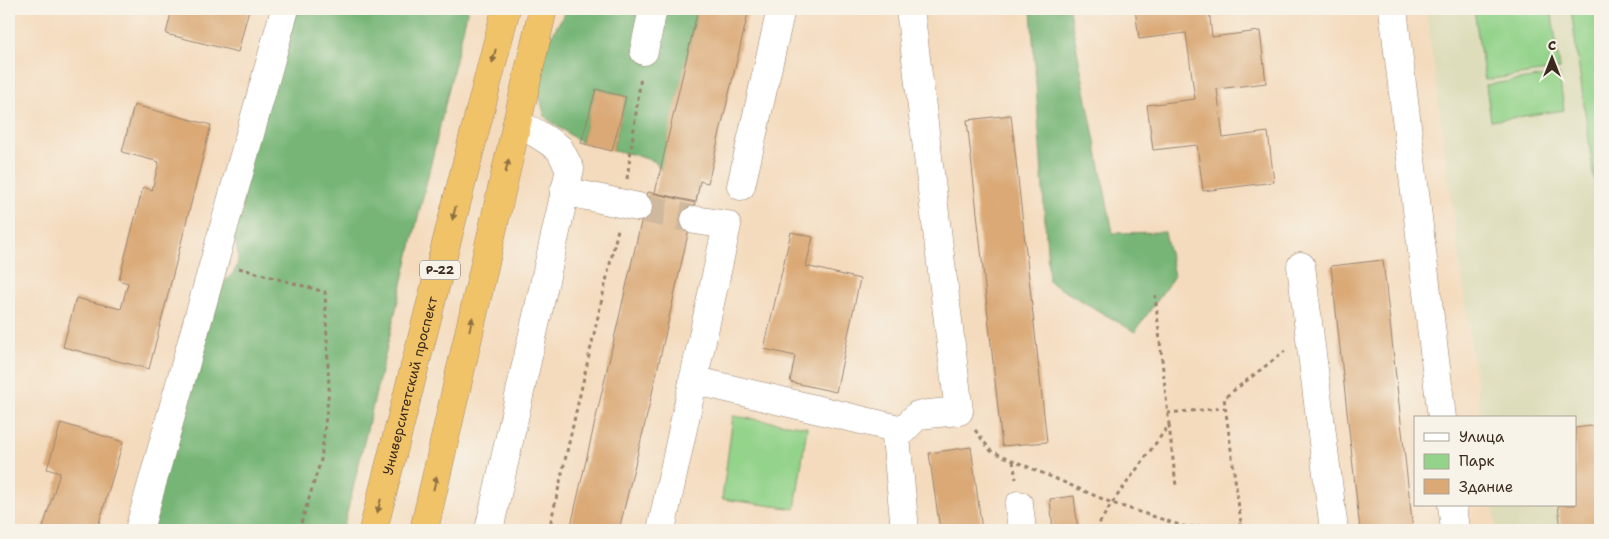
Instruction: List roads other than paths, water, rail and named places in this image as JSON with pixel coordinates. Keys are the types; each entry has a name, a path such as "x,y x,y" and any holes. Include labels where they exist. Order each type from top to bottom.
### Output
{"highway":[{"name":"Университетский проспект","path":"373,530 506,9"},
{"path":"424,530 543,9"}],"street":[{"path":"139,530 285,9"},
{"path":"644,51 653,9"},
{"path":"741,186 781,9"},
{"path":"905,530 896,437 918,415 959,410 910,9"},
{"path":"1393,9 1442,416"},
{"path":"489,530 570,169 559,148 536,133 517,124"},
{"path":"564,192 631,205"},
{"path":"661,530 727,225 695,220"},
{"path":"1301,266 1334,530"},
{"path":"693,380 903,430"},
{"path":"1452,506 1454,530"}],"tunnel":[{"path":"638,207 695,220"}]}
